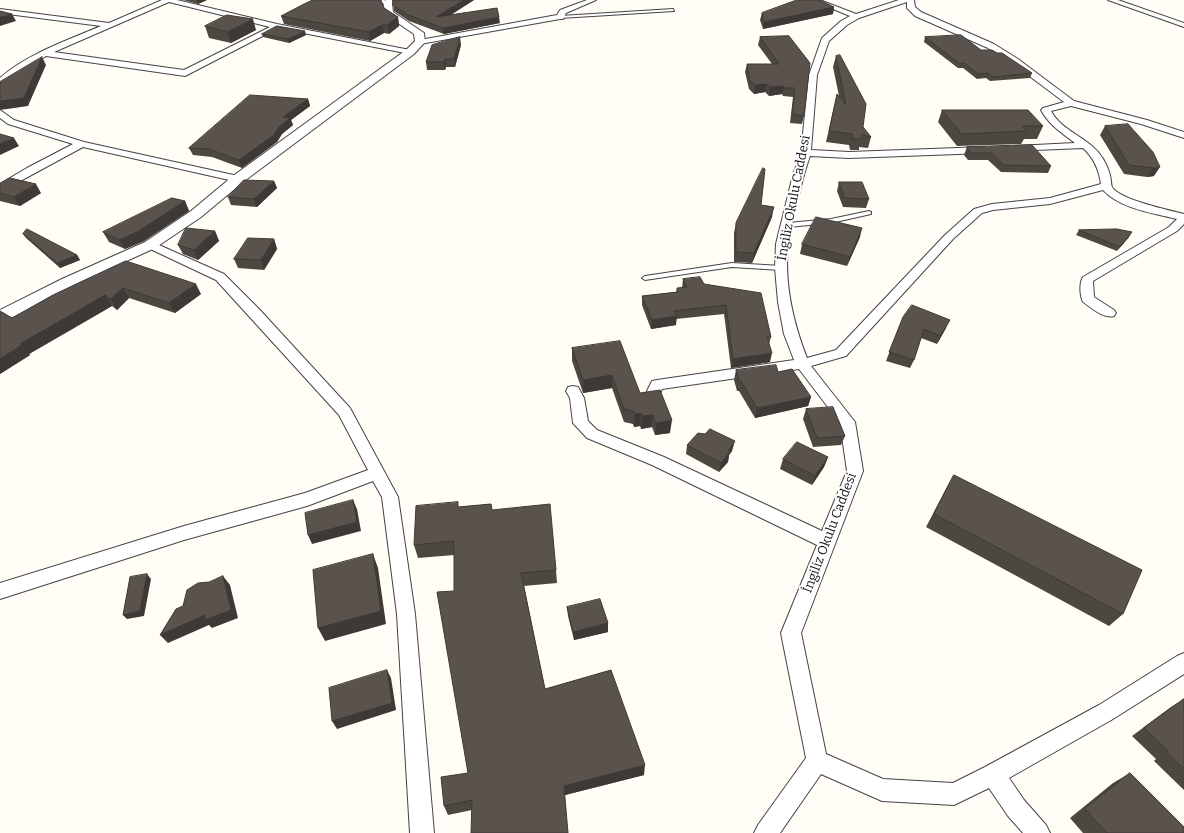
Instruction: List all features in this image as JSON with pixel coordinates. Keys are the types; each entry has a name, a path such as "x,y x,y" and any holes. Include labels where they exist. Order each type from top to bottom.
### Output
{"street":[{"path":"0,82 9,74 45,53 168,0 277,26 410,52"},
{"path":"373,0 389,1 387,8 389,13 419,33 420,42"},
{"path":"0,317 68,282 150,245 196,214 238,179 410,52 420,42 560,17 563,12 593,0"},
{"path":"814,0 856,16"},
{"name":"İngiliz Okulu Caddesi","path":"817,760 791,634 826,541 855,471 847,422 802,364 791,334 784,302 781,268 782,244 788,225 798,175 806,153 813,75 825,40 844,23 856,16 906,0"},
{"path":"911,0 911,8 918,14 991,46 1015,61 1071,103 1144,122 1184,135"},
{"path":"1115,1 1184,25"},
{"path":"0,12 112,25"},
{"path":"45,53 185,73 277,26"},
{"path":"1071,103 1046,110 1049,118 1055,124 1086,145 1102,164 1108,189 1116,196 1132,203 1184,218 1173,229 1087,280 1088,299 1109,313"},
{"path":"0,113 11,122 82,144 238,179"},
{"path":"0,124 11,122"},
{"path":"0,189 31,170 82,144"},
{"path":"806,153 849,155 1086,145"},
{"path":"654,391 657,385 802,364 841,353 948,237 978,211 992,207 1050,201 1107,186"},
{"path":"150,245 220,277 346,412 390,497 406,614 422,833"},
{"path":"573,391 577,398 581,423 592,434 658,461 826,541"},
{"path":"0,591 184,533 307,499 377,473"},
{"path":"766,833 817,760 882,790 954,794 993,775 1106,712 1184,663"},
{"path":"993,775 1016,808 1038,833"}],"lane":[{"path":"560,17 673,10"},
{"path":"788,225 831,221 869,213"},
{"path":"645,278 732,265 781,268"}],"building":[{"path":"313,0 381,0 384,8 398,17 387,25 382,25 369,32 281,16"},
{"path":"393,0 464,0 436,17 497,8 499,17 443,28 408,15 393,5"},
{"path":"797,0 820,0 834,7 764,22 762,13"},
{"path":"0,11 12,14 0,17"},
{"path":"227,15 253,19 227,32 205,26"},
{"path":"277,26 305,31 288,39 262,34"},
{"path":"961,35 981,50 992,50 997,53 1002,53 1032,73 992,77 988,73 978,74 964,63 960,64 925,37"},
{"path":"789,36 810,63 804,116 792,114 795,88 784,88 784,86 770,87 766,84 755,85 750,81 747,64 779,64 760,37"},
{"path":"460,37 454,59 445,59 444,62 426,62 432,45"},
{"path":"840,55 866,104 863,127 871,137 862,135 862,139 853,139 852,134 829,131 837,94 846,105 836,56"},
{"path":"42,57 24,98 0,101 0,82"},
{"path":"250,95 308,99 283,117 290,118 279,127 274,135 239,160 209,149 189,148"},
{"path":"942,110 1028,110 1043,126 1022,126 1027,131 962,134"},
{"path":"1128,124 1153,152 1160,167 1153,168 1129,165 1105,126"},
{"path":"0,134 14,138 0,144"},
{"path":"1032,145 1051,166 1004,165 991,153 971,153 967,147"},
{"path":"763,168 765,169 761,205 774,207 754,253 736,252 736,223"},
{"path":"10,178 36,184 14,197 0,193 0,184"},
{"path":"244,180 274,181 254,199 228,197"},
{"path":"839,182 862,182 869,199 845,198"},
{"path":"172,198 185,201 139,231 119,240 103,232"},
{"path":"816,217 862,228 850,257 802,244"},
{"path":"186,228 215,231 194,250 178,245"},
{"path":"27,229 77,255 57,263 23,234"},
{"path":"1117,229 1132,232 1120,247 1079,230"},
{"path":"248,238 274,239 261,260 234,259"},
{"path":"126,261 196,284 169,303 123,288 111,299 105,295 20,344 22,345 0,359 0,311 12,318 53,295"},
{"path":"700,277 704,284 761,293 771,337 767,337 772,353 733,359 726,305 674,311 677,316 652,320 642,296 678,292 677,288 687,287 683,279"},
{"path":"912,305 950,320 940,336 924,329 914,360 889,352 903,317"},
{"path":"620,341 640,393 660,390 672,420 656,423 653,415 642,416 641,413 635,414 633,411 624,409 612,375 583,380 572,348"},
{"path":"776,365 778,372 792,369 811,397 757,408 741,381 739,381 736,370"},
{"path":"833,407 845,436 817,438 806,409"},
{"path":"710,429 735,441 728,450 730,452 721,463 687,445 698,433 705,434"},
{"path":"797,442 828,457 815,476 783,459"},
{"path":"954,475 1142,570 1123,614 934,514"},
{"path":"353,500 357,522 308,535 305,513"},
{"path":"458,502 458,507 491,504 492,510 550,504 556,570 521,573 545,689 611,670 645,765 564,786 568,833 471,833 472,800 444,806 441,777 468,773 437,592 454,591 454,541 414,545 416,506"},
{"path":"373,554 381,611 318,628 313,570"},
{"path":"147,574 140,611 123,615 130,577"},
{"path":"223,576 231,610 205,620 205,615 160,635 176,609 183,606 187,590 198,583 209,582"},
{"path":"600,599 608,623 573,632 567,607"},
{"path":"387,670 392,703 332,721 329,688"},
{"path":"1184,699 1184,769 1144,728"},
{"path":"1130,773 1184,827 1184,833 1107,833 1085,809"}]}
